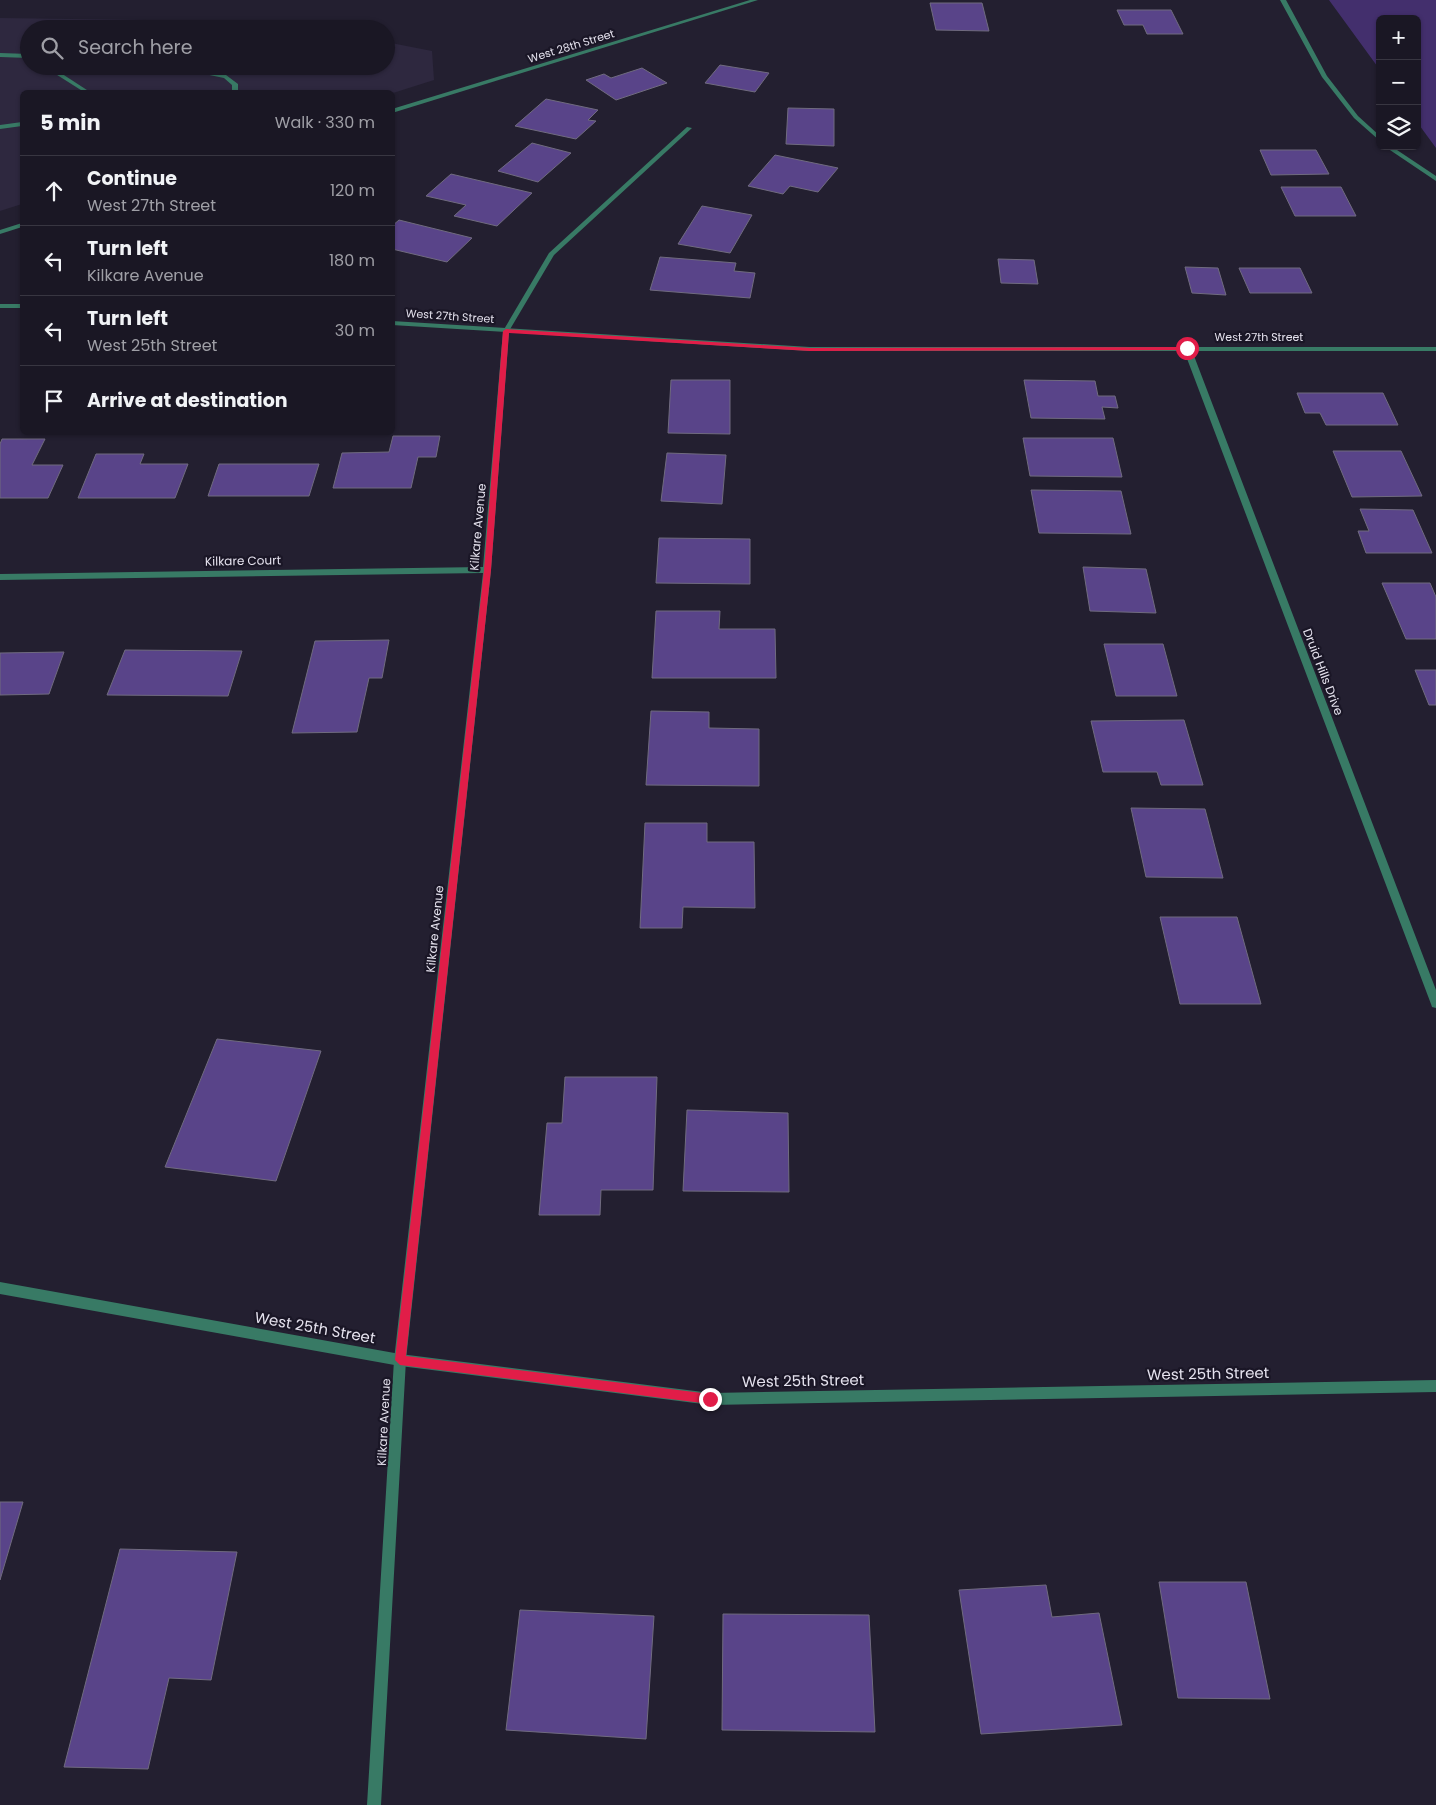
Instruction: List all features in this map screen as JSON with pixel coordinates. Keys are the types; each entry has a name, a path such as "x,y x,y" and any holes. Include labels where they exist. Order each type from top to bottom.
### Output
{"street":[{"name":"West 28th Street","path":"395,110 755,0"},
{"path":"1283,0 1324,76 1356,117 1376,135"},
{"path":"0,55 20,56"},
{"path":"61,75 85,90"},
{"path":"216,75 226,77 235,84 235,90"},
{"path":"0,127 20,124"},
{"name":"Kilkare Avenue","path":"374,1805 400,1360 487,570 506,331 551,254 689,128"},
{"path":"1393,150 1436,179"},
{"path":"0,232 20,226"},
{"path":"0,306 20,306"},
{"name":"West 27th Street","path":"395,323 810,350 1436,349"},
{"name":"Druid Hills Drive","path":"1187,348 1436,1004"},
{"name":"Kilkare Court","path":"0,577 487,570"},
{"name":"West 25th Street","path":"0,1288 400,1360 710,1399 1436,1386"}],"shaded area":[{"path":"1329,0 1436,0 1436,148 1421,127 1421,15 1376,15 1376,65"},
{"path":"0,18 144,20 20,20 20,75 395,75 395,44 432,51 434,80 395,92 395,90 20,90 20,205 0,211"}],"building":[{"path":"930,3 982,3 989,31 936,30"},
{"path":"1117,10 1171,10 1183,34 1147,34 1143,25 1124,25"},
{"path":"720,65 769,73 755,92 705,83"},
{"path":"642,68 667,83 616,100 586,80 604,74 611,78"},
{"path":"546,99 598,110 588,120 596,121 576,139 515,126"},
{"path":"788,108 834,109 834,146 786,144"},
{"path":"532,143 571,153 538,182 498,171"},
{"path":"1260,150 1316,150 1329,174 1271,175"},
{"path":"775,155 838,168 818,192 790,186 783,194 748,186"},
{"path":"451,174 532,193 497,226 454,216 466,205 426,196"},
{"path":"1281,187 1341,187 1356,216 1295,216"},
{"path":"702,206 752,215 730,253 678,244"},
{"path":"399,220 472,238 447,262 395,250 395,223"},
{"path":"660,257 736,263 734,271 755,273 750,298 650,290"},
{"path":"998,259 1034,260 1038,284 1001,283"},
{"path":"1185,267 1218,268 1226,295 1192,293"},
{"path":"1239,268 1300,268 1312,293 1250,293"},
{"path":"671,380 730,380 730,434 668,433"},
{"path":"1024,380 1095,381 1098,396 1115,396 1118,408 1102,407 1105,419 1031,418"},
{"path":"1297,393 1383,393 1398,425 1326,425 1320,413 1305,413"},
{"path":"393,436 440,436 436,457 418,457 411,488 333,488 342,453 389,452"},
{"path":"1023,438 1113,438 1122,477 1030,476"},
{"path":"2,439 45,439 32,465 63,465 48,498 0,498 0,444"},
{"path":"1333,451 1401,451 1422,496 1352,497"},
{"path":"667,453 726,455 722,504 661,501"},
{"path":"96,454 144,454 140,464 188,464 175,498 78,498"},
{"path":"219,464 319,464 309,496 208,496"},
{"path":"1031,490 1121,491 1131,534 1039,533"},
{"path":"1360,509 1413,510 1432,553 1366,553 1358,531 1369,531"},
{"path":"659,538 750,539 750,584 656,583"},
{"path":"1083,567 1146,569 1156,613 1090,611"},
{"path":"1382,583 1430,583 1436,597 1436,639 1406,639"},
{"path":"656,611 720,611 719,629 775,629 776,678 652,678"},
{"path":"389,640 382,678 369,678 357,732 292,733 315,641"},
{"path":"1104,644 1163,644 1177,696 1116,696"},
{"path":"125,650 242,651 228,696 107,695"},
{"path":"64,652 49,694 0,695 0,653"},
{"path":"1415,670 1436,670 1436,705 1429,705"},
{"path":"651,711 709,712 709,728 759,729 759,786 646,785"},
{"path":"1184,720 1203,785 1161,785 1157,772 1103,772 1091,721"},
{"path":"1131,808 1205,809 1223,878 1146,877"},
{"path":"645,823 707,823 707,842 754,842 755,908 683,907 682,928 640,928"},
{"path":"1160,917 1237,917 1261,1004 1180,1004"},
{"path":"217,1039 321,1051 276,1181 165,1167"},
{"path":"565,1077 657,1077 653,1190 601,1190 600,1215 539,1215 547,1123 562,1123"},
{"path":"687,1110 788,1113 789,1192 683,1191"},
{"path":"0,1502 23,1502 0,1580"},
{"path":"120,1549 237,1552 211,1680 169,1678 148,1769 64,1767"},
{"path":"1159,1582 1246,1582 1270,1699 1178,1698"},
{"path":"1046,1585 1052,1617 1099,1613 1122,1725 981,1734 959,1590"},
{"path":"520,1610 654,1616 646,1739 506,1730"},
{"path":"723,1614 869,1615 875,1732 722,1730"}],"route":[{"path":"710,1399 400,1360 487,570 506,331 810,350 1187,348"}]}
